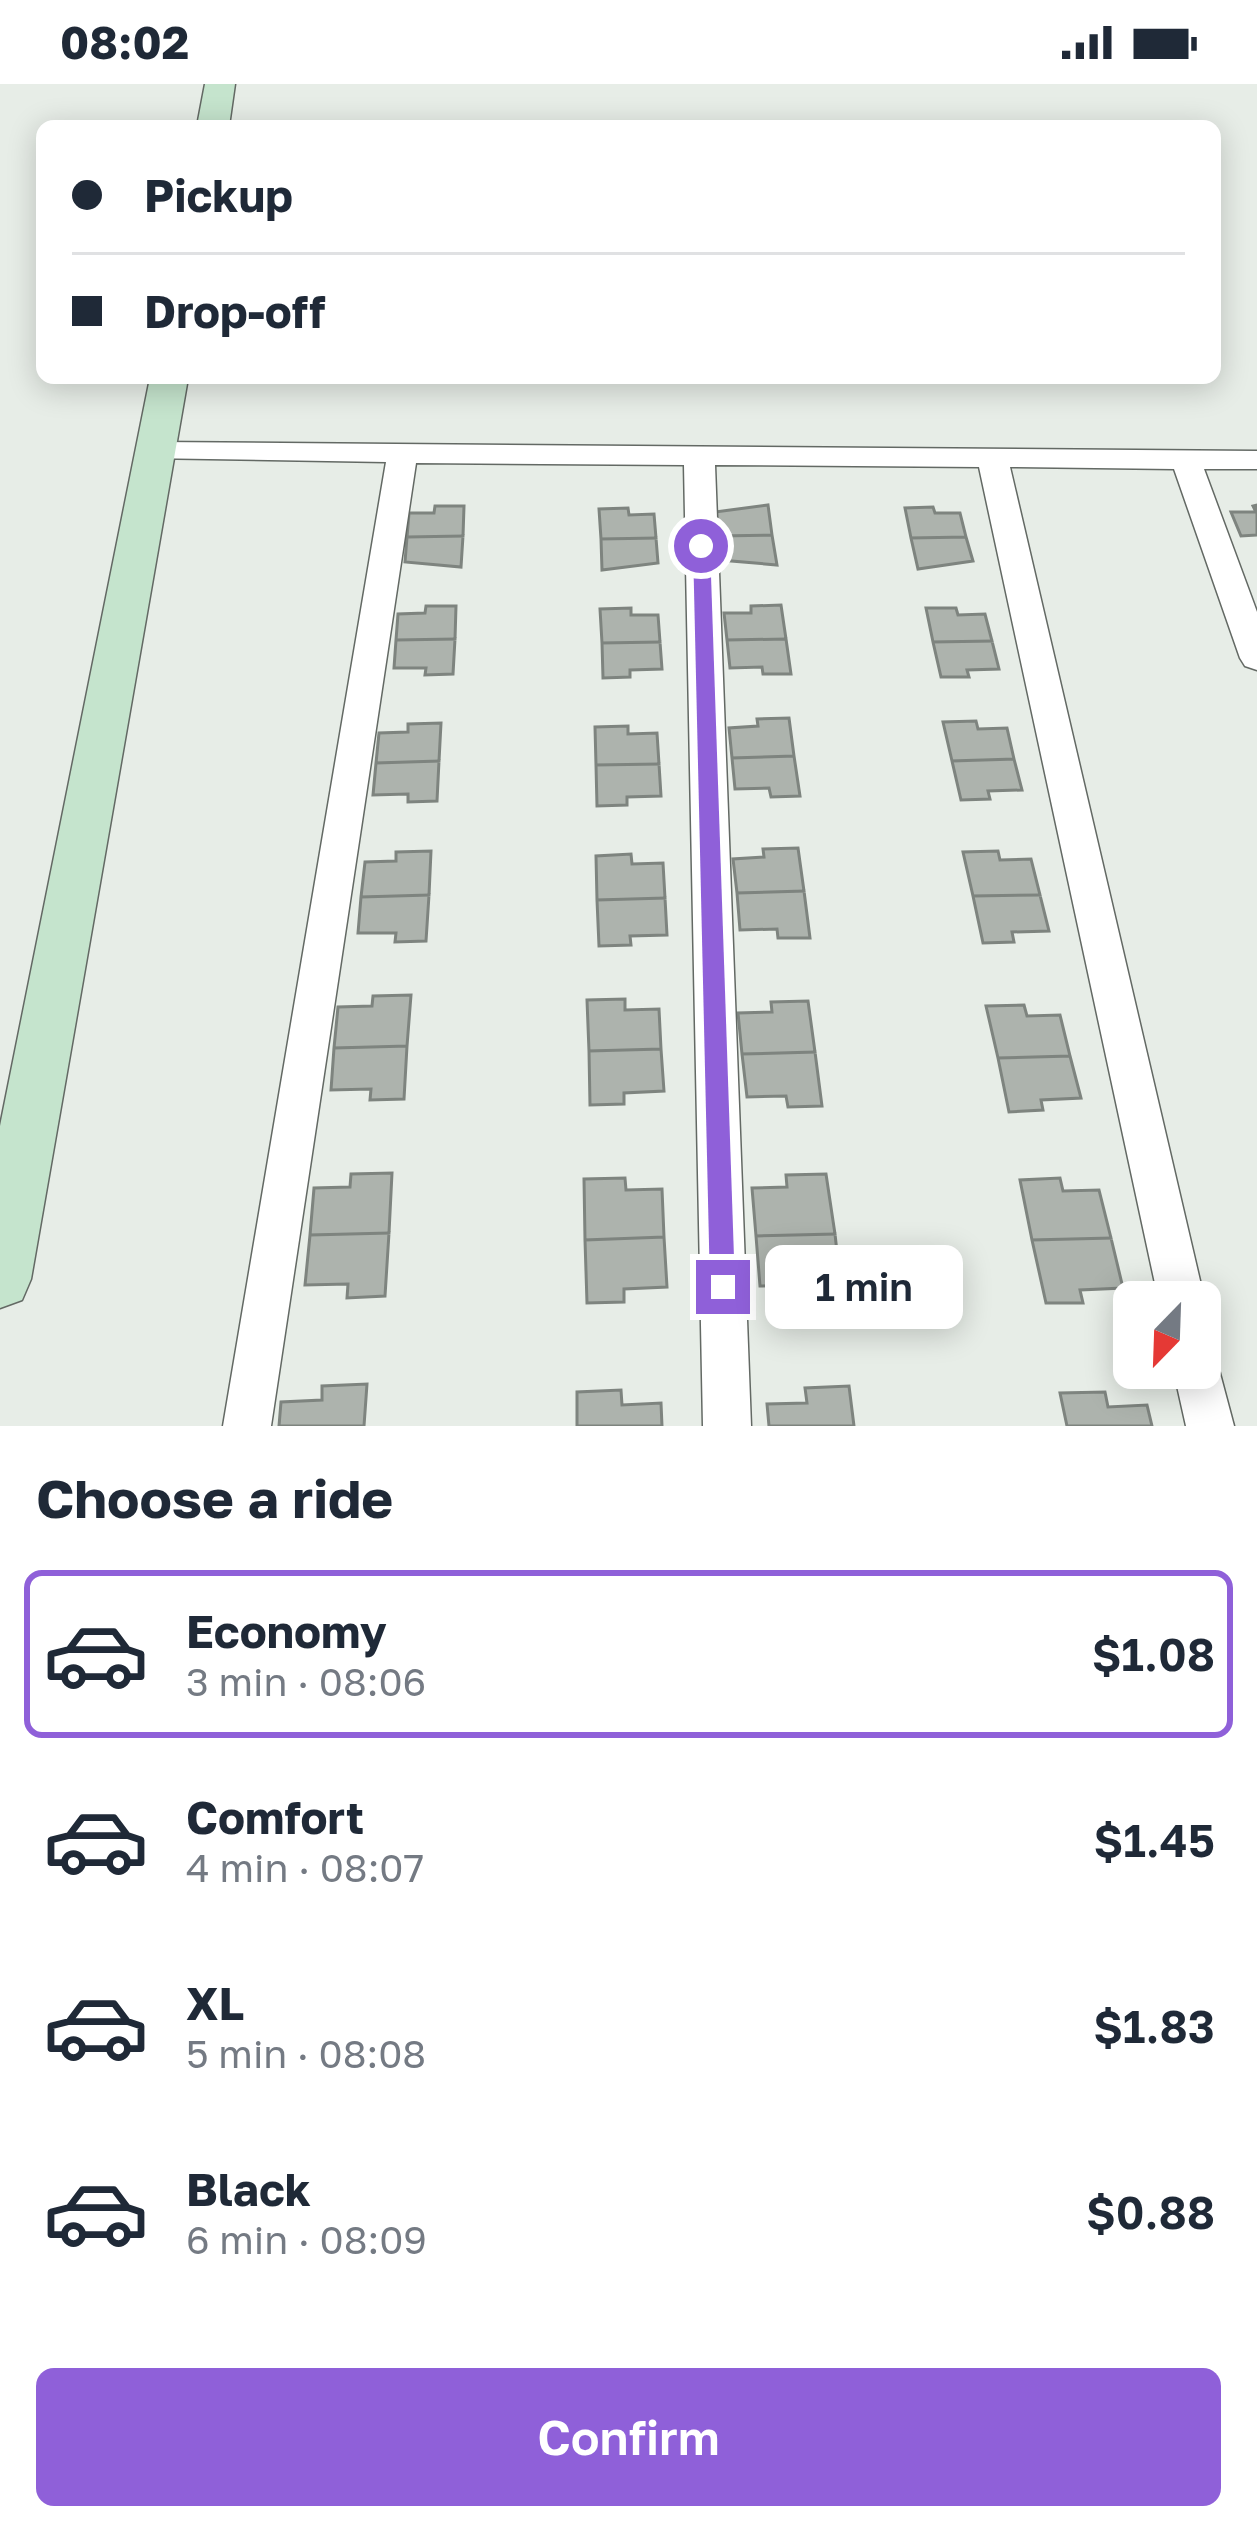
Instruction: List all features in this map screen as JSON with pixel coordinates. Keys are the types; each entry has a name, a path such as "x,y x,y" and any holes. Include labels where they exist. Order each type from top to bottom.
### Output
{"street":[{"path":"214,120 220,84"},
{"path":"0,1279 168,384"},
{"path":"156,451 1257,460"},
{"path":"699,453 727,1426"},
{"path":"247,1426 402,454"},
{"path":"992,456 1177,1281"},
{"path":"1186,460 1257,658"},
{"path":"1202,1389 1210,1426"}],"building":[{"path":"768,505 772,535 718,536 715,512"},
{"path":"1257,505 1257,535 1241,536 1231,512 1256,512 1253,506"},
{"path":"435,506 464,506 463,536 407,537 409,513 434,513"},
{"path":"933,507 935,513 960,513 966,537 911,538 905,508"},
{"path":"628,508 629,515 654,514 656,538 601,539 599,509"},
{"path":"772,535 777,565 720,560 718,536"},
{"path":"463,536 461,567 405,562 407,537"},
{"path":"966,537 973,561 918,569 911,538"},
{"path":"656,538 658,563 602,570 601,539"},
{"path":"781,605 786,639 727,640 724,613 751,613 751,606"},
{"path":"426,606 456,606 455,639 396,640 398,614 425,613"},
{"path":"631,608 631,615 658,615 660,642 602,643 600,609"},
{"path":"926,608 956,608 958,615 985,614 992,641 933,642"},
{"path":"455,639 453,674 425,675 426,668 394,668 396,640"},
{"path":"786,639 791,674 763,674 762,667 730,668 727,640"},
{"path":"992,641 999,669 967,670 969,677 941,677 933,642"},
{"path":"660,642 662,669 630,670 630,677 603,678 602,643"},
{"path":"789,718 794,756 732,758 729,728 758,726 757,719"},
{"path":"976,721 978,729 1007,728 1014,759 952,761 943,722"},
{"path":"441,723 439,761 376,763 379,733 408,732 408,724"},
{"path":"628,726 628,734 657,733 659,764 596,765 595,727"},
{"path":"794,756 800,796 771,797 769,788 735,789 732,758"},
{"path":"1014,759 1022,790 988,791 990,799 961,800 952,761"},
{"path":"439,761 437,801 408,802 408,794 373,795 376,763"},
{"path":"659,764 661,796 627,797 627,805 597,806 596,765"},
{"path":"798,848 804,891 737,893 733,859 764,857 763,849"},
{"path":"431,851 429,895 361,897 365,862 396,861 396,852"},
{"path":"998,851 1000,860 1031,859 1040,895 973,896 963,852"},
{"path":"631,854 632,864 663,863 665,898 597,900 596,856"},
{"path":"804,891 810,938 778,938 777,929 740,930 737,893"},
{"path":"429,895 426,941 395,942 396,933 358,933 361,897"},
{"path":"1040,895 1049,931 1012,932 1014,942 983,943 973,896"},
{"path":"665,898 667,935 630,936 631,945 599,946 597,900"},
{"path":"411,995 407,1046 334,1048 338,1007 372,1006 373,996"},
{"path":"625,999 625,1010 659,1009 661,1049 589,1051 587,1000"},
{"path":"808,1001 815,1052 742,1054 738,1013 772,1012 771,1002"},
{"path":"1024,1005 1027,1016 1060,1015 1070,1056 998,1058 986,1006"},
{"path":"407,1046 404,1099 370,1100 371,1089 331,1090 334,1048"},
{"path":"661,1049 664,1091 624,1093 624,1104 590,1105 589,1051"},
{"path":"815,1052 822,1106 788,1107 786,1096 747,1097 742,1054"},
{"path":"1070,1056 1081,1098 1041,1100 1043,1110 1009,1112 998,1058"},
{"path":"392,1173 389,1233 310,1235 314,1188 350,1187 351,1174"},
{"path":"826,1174 835,1234 756,1236 752,1188 787,1187 786,1175"},
{"path":"625,1178 626,1190 662,1189 664,1237 585,1240 584,1179"},
{"path":"1060,1178 1063,1191 1099,1190 1111,1238 1032,1240 1020,1180"},
{"path":"389,1233 385,1296 347,1298 348,1284 305,1285 310,1235"},
{"path":"835,1234 842,1297 805,1298 804,1285 760,1286 756,1236"},
{"path":"664,1237 667,1287 624,1289 624,1302 587,1303 585,1240"},
{"path":"1111,1238 1121,1281 1113,1281 1113,1288 1080,1290 1083,1303 1046,1303 1032,1240"},
{"path":"367,1384 364,1426 279,1426 281,1402 322,1400 322,1386"},
{"path":"849,1386 854,1426 769,1426 767,1404 807,1403 805,1388"},
{"path":"621,1390 622,1405 661,1403 662,1426 577,1426 577,1392"},
{"path":"1105,1392 1108,1407 1147,1405 1152,1426 1067,1426 1060,1393"}],"route":[{"path":"701,546 723,1287"}]}
